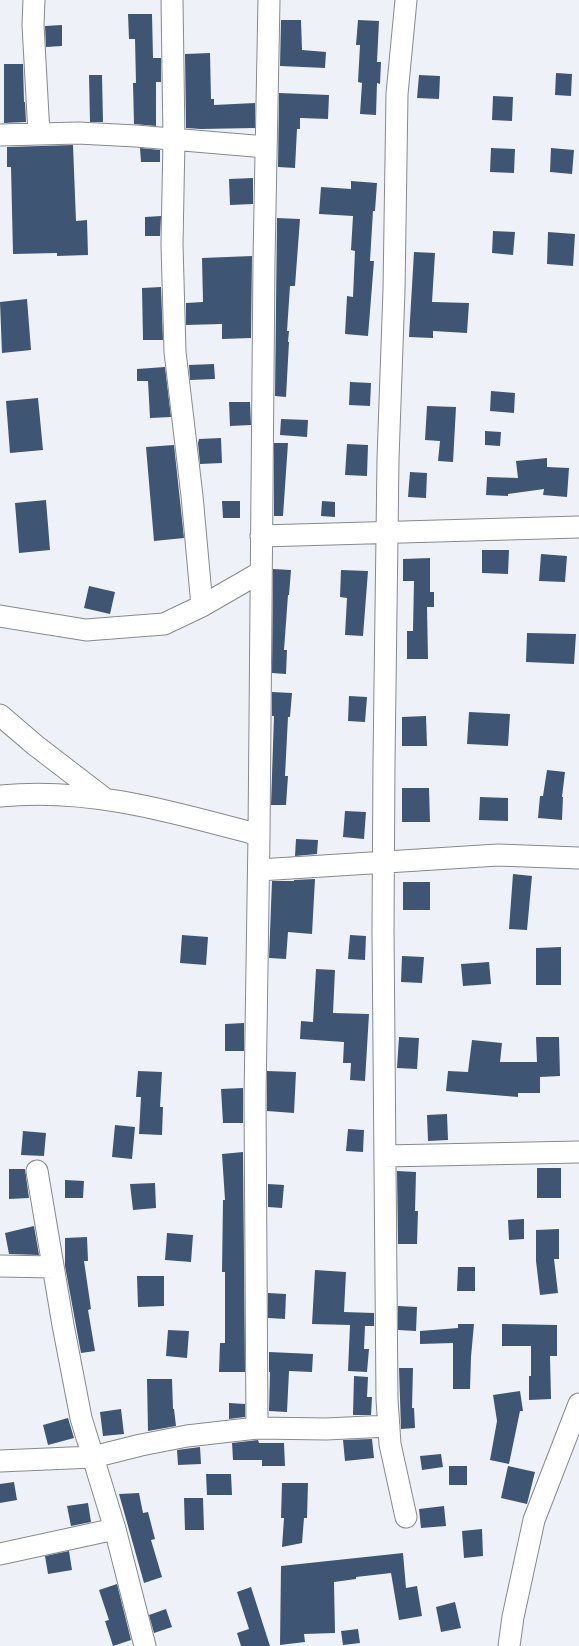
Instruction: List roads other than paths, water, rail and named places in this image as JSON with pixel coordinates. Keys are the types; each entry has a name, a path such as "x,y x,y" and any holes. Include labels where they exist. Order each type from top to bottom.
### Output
{"street":[{"path":"34,0 33,25 38,134"},
{"path":"172,0 174,139 172,244 175,352 192,496 202,606"},
{"path":"257,1428 255,1098 269,0"},
{"path":"406,0 398,94 388,532 383,863 386,1308 389,1426 390,1444 406,1517"},
{"path":"0,135 78,133 266,147"},
{"path":"261,536 579,527"},
{"path":"0,616 86,630 164,624 202,606 261,572"},
{"path":"0,715 35,746 104,798"},
{"path":"0,796 24,794 104,798 134,803 259,835"},
{"path":"259,870 498,855 579,858"},
{"path":"385,1156 579,1152"},
{"path":"36,1171 81,1418 115,1529 145,1646"},
{"path":"0,1266 53,1267"},
{"path":"510,1646 513,1617 534,1520 579,1404"},
{"path":"0,1461 93,1457 186,1436 257,1428 326,1429 389,1426"},
{"path":"0,1554 115,1529"}]}
